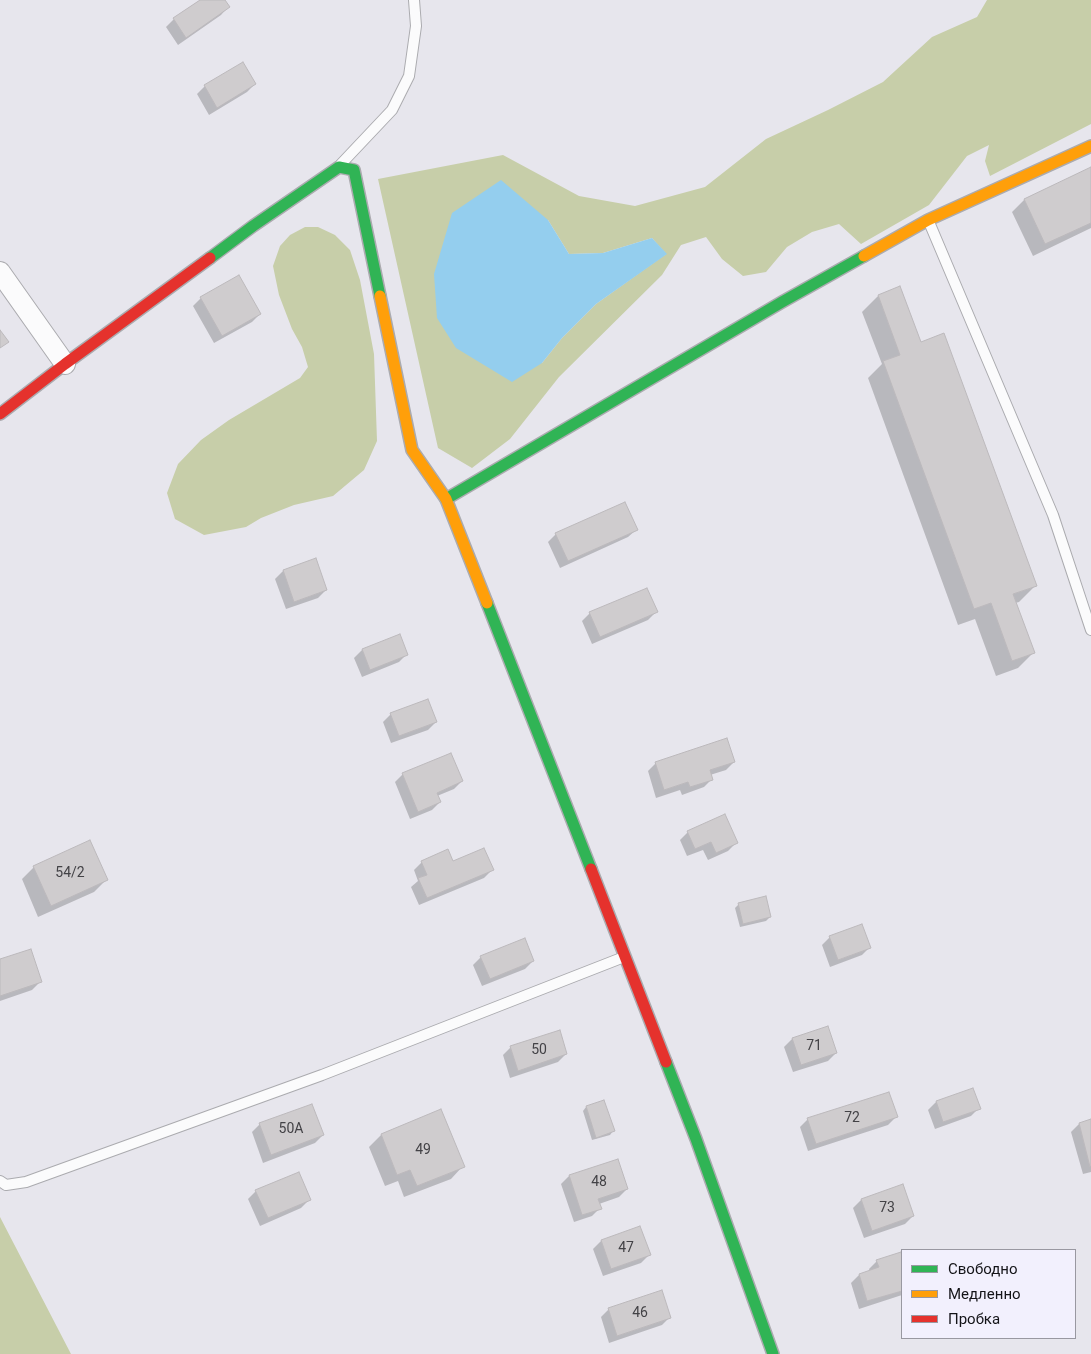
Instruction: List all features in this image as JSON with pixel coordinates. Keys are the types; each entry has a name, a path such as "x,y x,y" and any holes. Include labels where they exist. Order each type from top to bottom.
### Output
{"street":[{"path":"446,499 782,302 928,220 1091,146"},
{"path":"0,414 253,226 339,167 354,170 412,450 446,499 696,1138 773,1354"},
{"path":"0,272 65,364"}],"lane":[{"path":"339,167 392,110 408,76 416,26 414,0"},
{"path":"928,220 1053,515 1091,630"},
{"path":"0,1181 6,1185 26,1182 322,1075 625,957"}],"green space":[{"path":"987,0 1091,0 1091,124 990,176 985,161 989,145 967,156 929,205 861,244 839,224 812,232 787,247 766,272 743,276 722,259 706,237 681,245 662,275 559,377 510,439 472,468 438,448 378,179 503,155 579,196 635,206 705,187 766,139 883,82 932,37 977,17","holes":["548,220 569,254 603,253 652,238 666,254 596,304 562,338 542,363"]},
{"path":"305,227 318,227 335,235 350,250 360,280 374,354 377,441 364,470 333,496 294,505 261,518 246,527 204,535 175,519 167,493 178,464 201,440 229,420 300,378 308,367 302,347 292,329 279,295 273,266 280,246 290,235"},
{"path":"0,1217 71,1354 0,1354"}],"water":[{"path":"501,180 548,220 569,254 603,253 652,238 667,254 596,304 562,338 542,363 512,382 456,348 437,318 434,274 452,213"}],"building":[{"path":"200,0 225,0 230,7 186,38 173,18"},
{"path":"243,62 256,84 217,108 204,85"},
{"path":"1091,167 1091,223 1045,244 1024,199"},
{"path":"239,275 261,314 222,336 200,297"},
{"path":"900,286 921,342 944,333 1037,586 1013,594 1035,653 1012,661 991,603 974,609 883,361 900,355 878,295"},
{"path":"0,330 9,342 0,348"},
{"path":"625,502 638,530 568,561 555,533"},
{"path":"316,558 327,590 294,602 283,570"},
{"path":"647,588 658,612 600,637 589,612"},
{"path":"400,634 408,655 370,670 362,649"},
{"path":"428,699 437,722 399,736 390,713"},
{"path":"727,738 735,762 710,770 713,780 690,787 688,782 664,790 655,762"},
{"path":"451,753 463,781 437,793 441,802 418,812 402,773"},
{"path":"725,814 738,843 716,853 711,842 695,849 687,831"},
{"path":"90,840 108,880 51,906 33,866"},
{"path":"484,848 494,870 427,898 418,878 427,875 421,861 448,849 453,861"},
{"path":"766,896 771,917 743,924 738,903"},
{"path":"862,924 871,948 838,960 829,936"},
{"path":"525,938 534,961 490,979 480,956"},
{"path":"31,949 42,982 0,996 0,959"},
{"path":"828,1026 837,1053 801,1065 792,1038"},
{"path":"560,1030 567,1054 518,1071 510,1046"},
{"path":"973,1088 981,1109 943,1122 936,1101"},
{"path":"889,1092 898,1117 816,1144 807,1118"},
{"path":"604,1100 615,1131 596,1138 586,1106"},
{"path":"312,1104 324,1135 271,1155 259,1123"},
{"path":"441,1109 465,1167 417,1186 410,1170 397,1175 381,1134"},
{"path":"1091,1119 1091,1166 1090,1167 1079,1123"},
{"path":"618,1159 628,1189 598,1199 602,1209 582,1215 569,1175"},
{"path":"299,1172 311,1200 268,1218 255,1190"},
{"path":"903,1184 914,1216 872,1231 861,1199"},
{"path":"640,1226 651,1255 611,1269 601,1240"},
{"path":"901,1252 901,1291 867,1301 859,1274 879,1267 876,1260"},
{"path":"662,1290 671,1318 617,1336 608,1308"}],"traffic: fast":[{"path":"210,258 339,167 354,170 380,296"},
{"path":"446,499 864,256"},
{"path":"487,603 591,869"},
{"path":"666,1062 696,1139 773,1354"}],"traffic: slow":[{"path":"864,256 928,220 1091,146"},
{"path":"380,296 412,450 446,499 487,603"}],"traffic: jam":[{"path":"0,414 210,258"},
{"path":"591,869 666,1062"}]}
